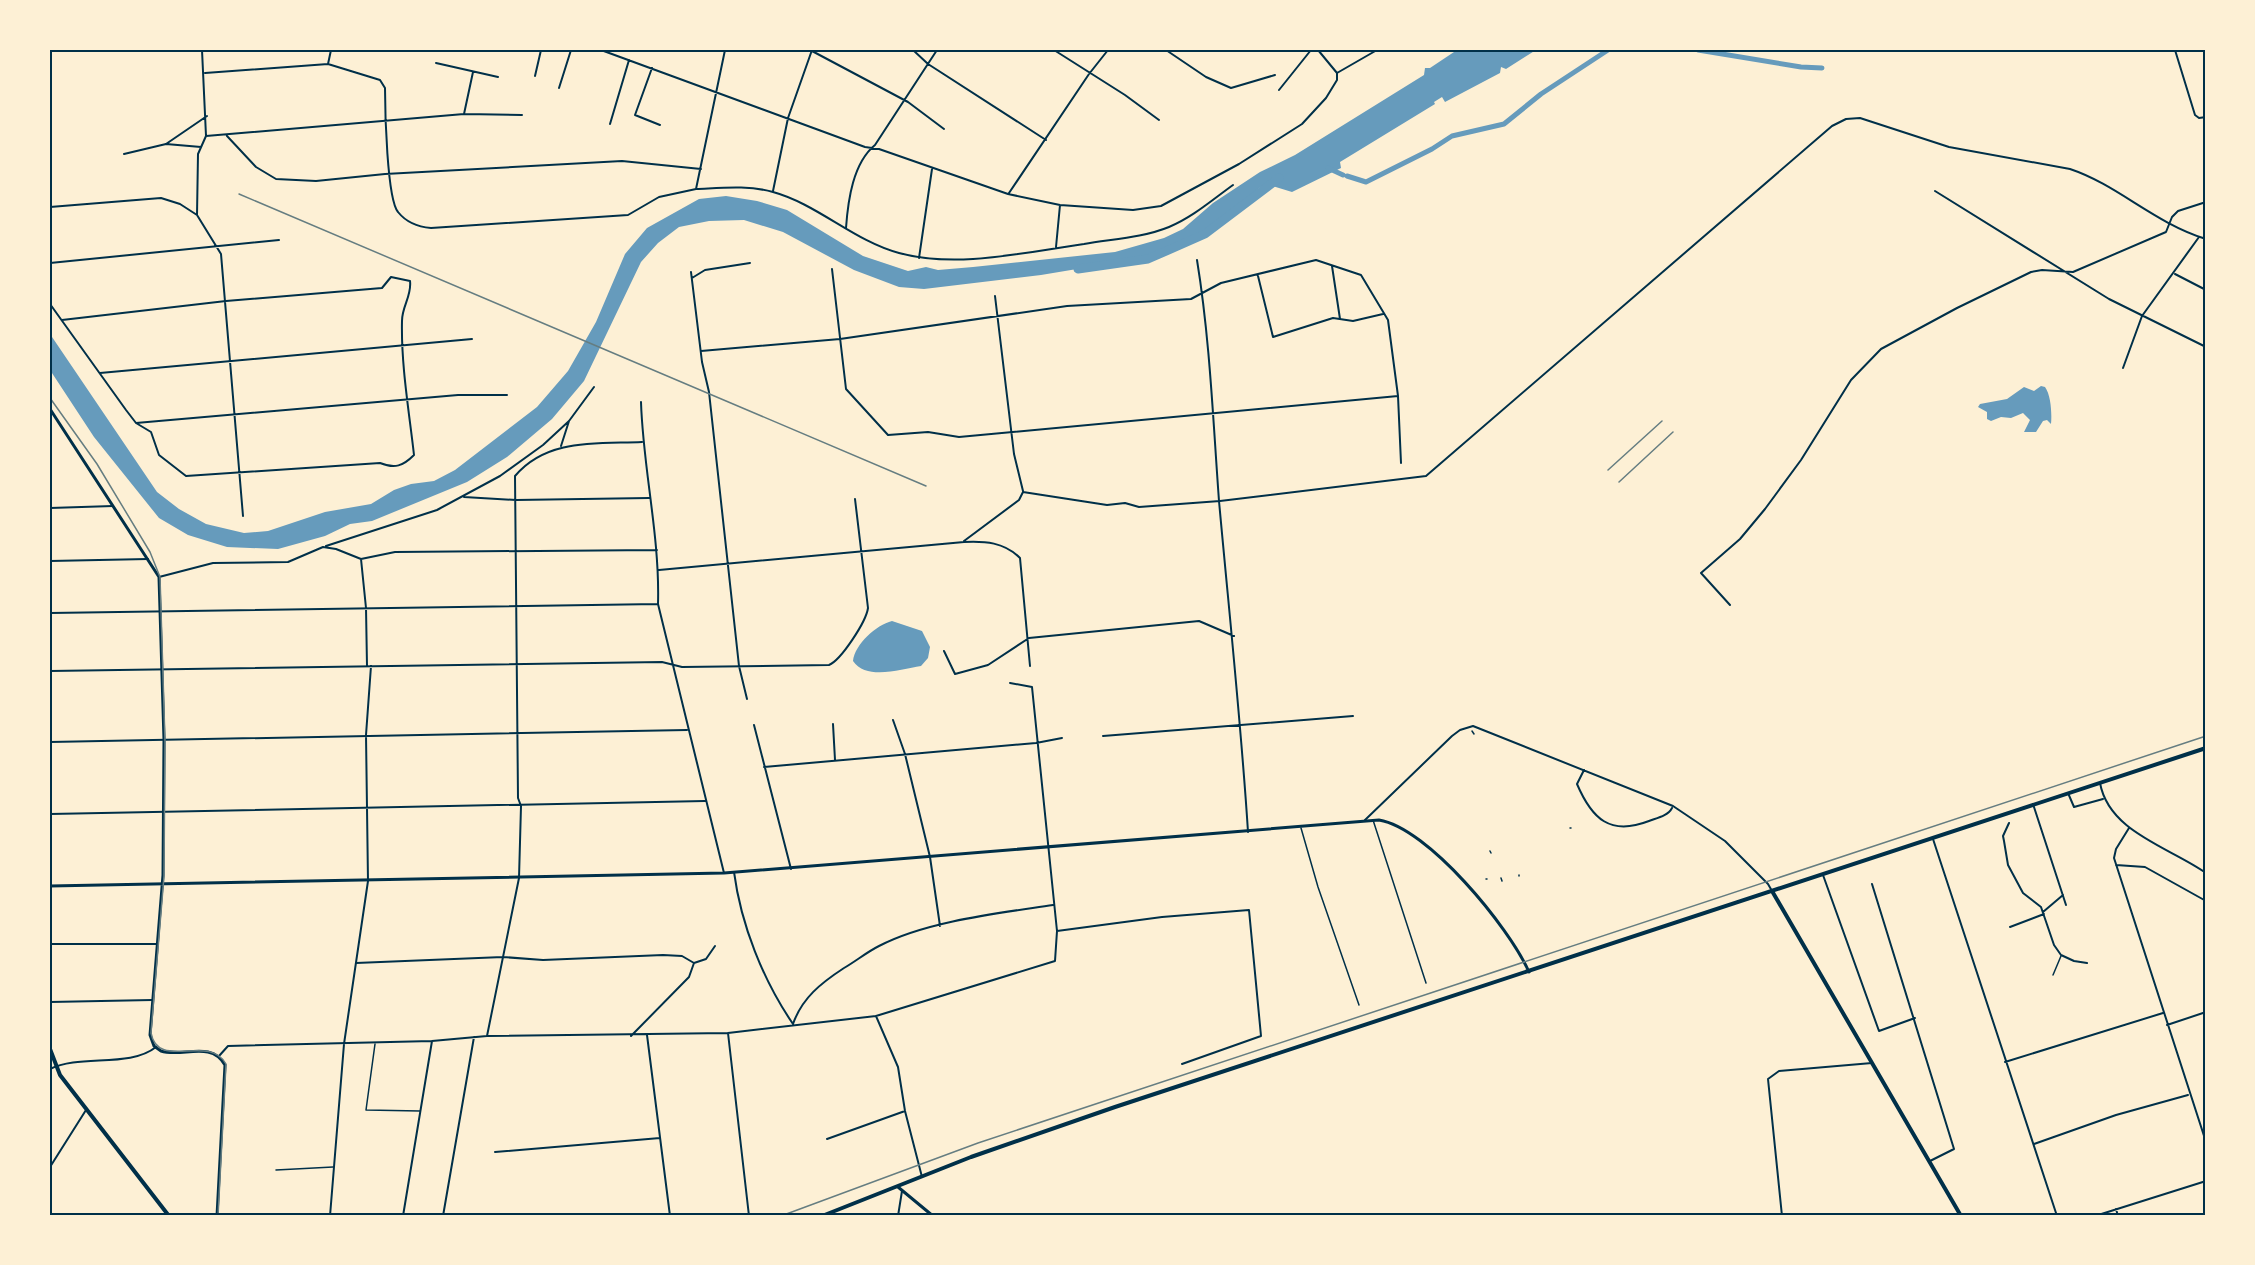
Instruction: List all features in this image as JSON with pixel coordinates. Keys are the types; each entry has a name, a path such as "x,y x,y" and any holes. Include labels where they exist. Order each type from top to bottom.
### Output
{"main road":[{"path":"50,409 159,577 164,813 162,885 150,1035 156,1047 167,1053 205,1051 219,1056 226,1070 217,1215"},
{"path":"822,1215 898,1187 974,1155 1115,1107 2205,747"},
{"path":"50,886 724,873 1248,832 1372,819 1398,826 1448,863 1512,940 1529,972"},
{"path":"1772,891 1961,1215"},
{"path":"50,1049 56,1066 86,1110 169,1215"},
{"path":"898,1187 933,1215"}],"street":[{"path":"197,215 196,179 202,147 207,136 202,50"},
{"path":"328,64 331,50"},
{"path":"535,76 541,50"},
{"path":"559,88 571,50"},
{"path":"602,50 872,148 1008,194 1060,205 1134,210 1161,206 1239,164 1302,124 1326,98 1337,80 1337,73 1318,50"},
{"path":"696,189 725,50"},
{"path":"773,192 788,118 812,50 925,113 944,129"},
{"path":"914,50 928,64 1046,140"},
{"path":"846,229 853,183 872,148 937,50"},
{"path":"1054,50 1125,95 1159,120"},
{"path":"1008,194 1089,74 1108,50"},
{"path":"1166,50 1206,77 1231,88 1275,75"},
{"path":"1279,90 1311,50"},
{"path":"1337,73 1377,50"},
{"path":"2175,50 2195,115 2199,118 2205,117"},
{"path":"610,124 629,60"},
{"path":"436,63 498,77"},
{"path":"205,73 328,64 373,76 382,82 390,174 396,209 417,225 431,228 628,215 659,197 696,189 738,188 773,192 882,248 919,258 943,260 1056,248 1140,235 1167,228 1191,216 1233,184"},
{"path":"652,68 635,115 660,125"},
{"path":"464,114 473,72"},
{"path":"207,136 385,123 464,114 522,115"},
{"path":"165,144 207,116"},
{"path":"1023,492 1107,505 1125,503 1139,507 1220,501 1426,476 1832,126 1846,119 1860,118 1942,146 2077,171 2170,226 2205,239"},
{"path":"227,136 256,167 276,179 316,181 390,174 622,161 701,169"},
{"path":"124,154 165,144 202,147"},
{"path":"919,258 932,169"},
{"path":"1935,191 2066,273 2142,316 2205,347"},
{"path":"50,207 161,198 180,204 197,215 218,246 221,254 226,301 243,516"},
{"path":"1730,605 1701,573 1740,539 1765,509 1801,460 1851,380 1874,356 1910,332 2031,272 2042,270 2066,273 2166,232 2172,217 2178,211 2205,202"},
{"path":"1056,248 1060,205"},
{"path":"2123,368 2142,316 2175,274 2199,237"},
{"path":"50,263 279,240"},
{"path":"1197,260 1203,295 1215,414 1220,501 1234,636 1248,832"},
{"path":"700,351 840,339 1067,306 1166,302 1203,295 1221,283 1258,276 1316,260 1361,275 1390,329 1398,396 1401,463"},
{"path":"692,278 705,270 750,263"},
{"path":"1331,264 1340,319"},
{"path":"832,269 846,389 888,435 928,432 959,436 1398,396"},
{"path":"691,272 700,351 709,392 739,666 747,699"},
{"path":"2175,274 2205,290"},
{"path":"1258,276 1273,337 1333,318 1353,321 1383,315"},
{"path":"50,304 136,423 151,432 159,455 186,476 380,463 397,466 403,465 414,455 402,346 402,307 408,298 410,281 391,277 382,288 226,301 62,320"},
{"path":"964,542 1019,500 1023,492 1024,484 1014,454 995,296"},
{"path":"100,373 231,359 472,339"},
{"path":"159,577 213,563 288,562 323,547 437,510 500,476 543,445 569,421 594,387"},
{"path":"136,423 458,395 507,395"},
{"path":"640,402 642,442 659,570 658,603 687,730 724,873"},
{"path":"561,446 569,421"},
{"path":"565,439 568,445"},
{"path":"486,1036 519,878 521,806 519,798 515,476 527,464 561,446 642,442"},
{"path":"464,497 516,500 650,498"},
{"path":"50,671 518,663 671,664 682,667 824,666 833,663 867,614 855,499"},
{"path":"50,508 113,506"},
{"path":"659,570 964,542 996,544 1013,551 1020,558 1030,666"},
{"path":"323,547 336,549 361,560 395,552 657,550"},
{"path":"50,561 148,559"},
{"path":"330,1215 344,1044 368,881 366,735 369,666 361,560"},
{"path":"50,612 658,603"},
{"path":"944,651 955,674 988,665 1029,638 1199,621 1234,636"},
{"path":"219,1056 228,1046 432,1041 486,1036 632,1036 728,1033 876,1016 1055,962 1057,931 1032,687 1010,683"},
{"path":"1103,736 1353,716"},
{"path":"893,720 905,754 930,857 940,926"},
{"path":"833,724 835,760"},
{"path":"754,725 791,868"},
{"path":"1365,820 1452,736 1460,730 1473,726 1673,806 1728,844 1772,891"},
{"path":"50,742 366,735 518,735 687,730"},
{"path":"764,766 1062,738"},
{"path":"1584,770 1577,784 1586,805 1596,816 1616,826 1628,828 1644,823 1669,813 1673,806"},
{"path":"2100,783 2103,798 2129,828 2205,873"},
{"path":"2068,793 2074,807 2103,798"},
{"path":"50,814 705,801"},
{"path":"2032,804 2066,905"},
{"path":"2009,823 2003,836 2008,865 2023,893 2041,907 2054,945 2061,956 2074,962 2087,963"},
{"path":"2129,828 2114,852 2116,865 2205,1142"},
{"path":"1933,837 2057,1215"},
{"path":"2116,865 2145,867 2205,901"},
{"path":"734,872 739,909 783,1009 793,1024"},
{"path":"1823,874 1879,1031 1915,1018"},
{"path":"1872,884 1954,1149 1930,1161"},
{"path":"2010,927 2044,913 2063,895"},
{"path":"793,1024 806,998 833,975 880,945 918,931 1053,905"},
{"path":"1057,931 1162,917 1249,910 1261,1036 1182,1064"},
{"path":"50,944 158,944"},
{"path":"356,963 503,957 543,960 682,956 694,963 706,959 715,946"},
{"path":"632,1036 689,976 694,963"},
{"path":"50,1002 153,1000"},
{"path":"2167,1025 2205,1012"},
{"path":"2006,1062 2164,1013"},
{"path":"876,1016 898,1067 904,1111 922,1177"},
{"path":"728,1033 749,1215"},
{"path":"647,1035 670,1215"},
{"path":"442,1215 474,1037"},
{"path":"404,1215 432,1041"},
{"path":"50,1069 56,1066 143,1055 156,1047"},
{"path":"1782,1215 1767,1083 1770,1076 1779,1071 1872,1063"},
{"path":"2034,1144 2116,1115 2189,1094"},
{"path":"50,1167 86,1110"},
{"path":"827,1139 904,1111"},
{"path":"495,1152 660,1138"},
{"path":"2095,1215 2205,1181"},
{"path":"898,1215 902,1191"},
{"path":"2116,1209 2118,1215"}],"lane":[{"path":"1372,819 1426,982"},
{"path":"1301,827 1359,1005"},
{"path":"2054,975 2061,956"},
{"path":"375,1043 366,1110 421,1111"},
{"path":"276,1170 334,1167"}],"water":[{"path":"1452,50 1536,50 1506,69 1501,67 1500,73 1445,102 1442,97 1434,102 1435,104 1340,162 1341,168 1292,192 1269,185 1259,188 1235,212 1193,238 1155,256 1041,275 924,289 899,287 854,270 783,232 744,220 709,221 679,227 658,243 641,262 584,381 552,419 507,457 467,482 372,521 350,524 325,536 278,549 227,547 188,535 159,518 94,437 50,370 50,334 157,492 179,509 206,524 244,533 268,531 325,512 371,504 394,490 411,484 434,481 455,470 537,407 568,371 596,322 625,254 647,228 699,199 726,196 757,201 787,210 863,256 908,271 926,267 938,270 1115,252 1164,238 1183,229 1213,203 1260,172 1295,155 1424,75 1425,68 1430,68 1454,52"},
{"path":"2041,386 2045,387 2049,395 2051,424 2047,420 2043,421 2036,432 2024,432 2030,420 2023,413 2011,418 2001,417 1991,421 1987,419 1987,412 1978,407 1980,404 2007,399 2024,387 2034,391"},
{"path":"892,621 922,631 930,647 928,658 921,666 894,671 875,672 859,667 853,661 862,642 879,627"}],"waterway":[{"path":"1347,176 1366,182 1432,149 1452,136 1504,124 1541,94 1608,50"},
{"path":"1698,50 1801,67 1822,68"},
{"path":"1328,168 1343,175"},
{"path":"1078,269 1148,259 1205,234 1279,178"}],"tram line":[{"path":"50,398 97,464 150,552 160,577 165,742 164,876 151,1033 156,1044 163,1050 208,1051 218,1055 226,1064 218,1216"},
{"path":"781,1216 978,1143 2206,736"}],"railway":[{"path":"239,194 926,486"},
{"path":"1608,470 1662,421"},
{"path":"1619,482 1673,432"}]}
